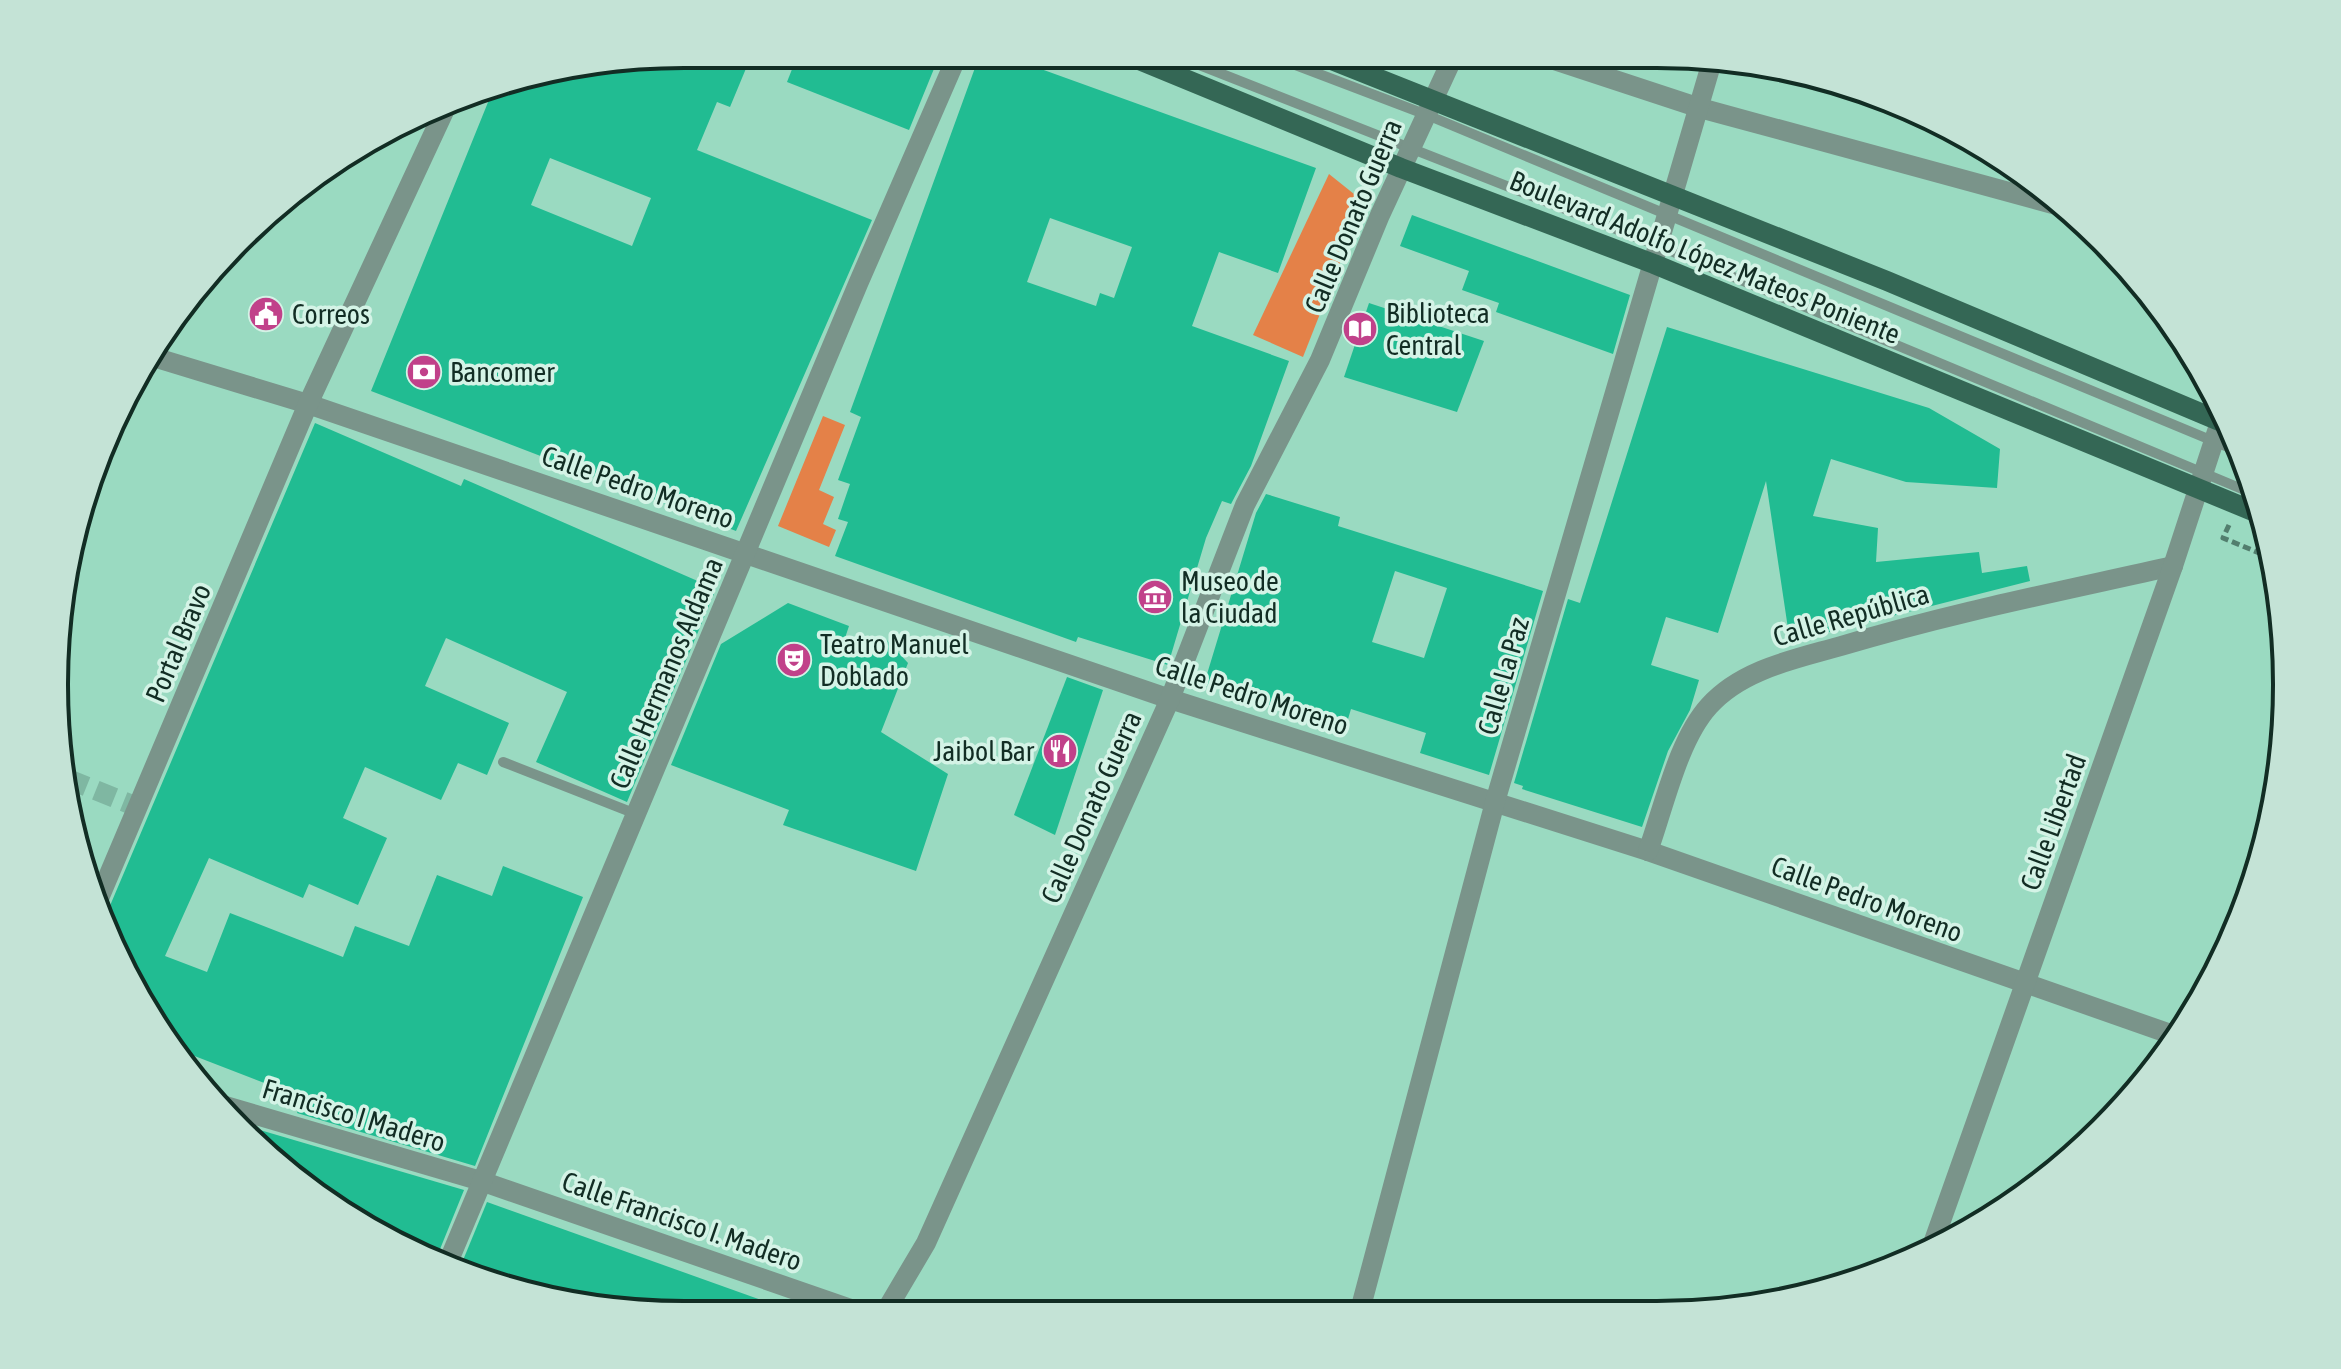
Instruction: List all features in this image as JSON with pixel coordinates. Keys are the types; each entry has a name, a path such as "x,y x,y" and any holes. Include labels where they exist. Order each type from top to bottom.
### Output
{"main road":[{"name":"Boulevard Adolfo López Mateos Poniente","path":"1159,68 1401,168 1657,255 2201,481 2246,506"},
{"name":"Boulevard Adolfo López Mateos Poniente","path":"1347,68 1431,107 1670,206 2096,366 2210,414"}],"street":[{"name":"Calle Hermanos Aldama","path":"451,1255 952,68"},
{"name":"Calle Donato Guerra","path":"892,1301 926,1243 1170,699 1245,505 1320,360 1401,168 1448,68"},
{"path":"1578,68 1700,108 2038,200"},
{"name":"Calle La Paz","path":"1362,1301 1495,802 1710,70"},
{"name":"Portal Bravo","path":"103,889 308,404 440,119"},
{"name":"Calle Pedro Moreno","path":"161,359 308,404 1170,699 1648,851 2165,1032"},
{"name":"Calle Libertad","path":"1937,1233 2218,432"},
{"name":"Calle República","path":"1648,851 1691,731 1709,705 1733,685 1771,667 1906,627 2173,566"},
{"name":"Francisco I Madero","path":"239,1110 481,1181"},
{"name":"Calle Francisco I. Madero","path":"481,1181 827,1301"}],"lane":[{"path":"1207,68 1411,148 1657,255"},
{"path":"1310,68 1431,107"},
{"path":"1670,206 2225,446"},
{"path":"2201,481 2242,491"},
{"path":"503,762 636,814"}],"path":[{"path":"2247,549 2252,537"},
{"path":"2223,538 2259,553"}],"shaded area":[{"path":"1329,174 1364,202 1303,357 1253,335"},
{"path":"823,416 845,425 819,490 834,497 823,524 836,530 829,547 778,526"}],"building":[{"path":"746,68 730,107 717,102 697,150 872,220 736,531 371,391 489,100 525,89 604,73 644,69","holes":["550,158 651,198 632,246 531,205"]},
{"path":"792,68 934,68 909,130 787,82"},
{"path":"975,68 1038,68 1316,168 1278,273 1219,252 1192,326 1289,361 1251,466 1231,504 1222,501 1206,538 1168,665 1078,637 1076,642 835,556 848,522 838,519 850,484 838,480 861,417 850,412","holes":["1050,218 1132,247 1114,298 1100,293 1096,306 1027,282"]},
{"path":"1412,215 1630,295 1613,354 1496,312 1499,303 1462,290 1469,271 1400,246"},
{"path":"1369,303 1484,341 1457,412 1344,377"},
{"path":"1667,327 1929,408 2000,449 1997,488 1906,482 1831,459 1813,516 1878,528 1876,562 1979,552 1982,573 2027,566 2030,581 1790,642 1766,481 1718,633 1666,617 1651,665 1699,680 1690,710 1668,751 1642,827 1522,789 1523,786 1514,783 1568,599 1580,603"},
{"path":"315,423 461,486 464,479 716,589 627,802 536,762 567,692 446,638 425,686 509,723 487,775 458,763 441,800 365,767 343,818 387,838 358,905 309,884 303,898 209,858 165,956 207,972 230,913 343,957 355,926 409,946 437,875 492,896 503,866 583,897 475,1166 297,1113 303,1098 191,1055 151,993 110,906"},
{"path":"1266,494 1340,517 1338,526 1543,591 1489,775 1420,753 1426,733 1351,709 1345,729 1204,684 1256,513","holes":["1395,571 1447,588 1424,658 1372,642"]},
{"path":"788,603 849,626 843,644 883,636 908,663 881,732 948,774 916,871 783,825 789,810 671,765 721,644"},
{"name":"Jaibol Bar","path":"1067,677 1103,690 1055,835 1014,815"},
{"path":"259,1130 464,1190 440,1250 342,1197 309,1174"},
{"path":"487,1202 764,1301 644,1300 604,1296 525,1280 463,1259"}],"tunnel":[{"path":"76,782 140,808"}],"place":[{"name":"Correos","path":"266,314"},
{"name":"Biblioteca Central","path":"1360,329"},
{"name":"Bancomer","path":"424,372"},
{"name":"Museo de la Ciudad","path":"1155,597"},
{"name":"Teatro Manuel Doblado","path":"794,660"},
{"name":"Jaibol Bar","path":"1060,751"}]}
